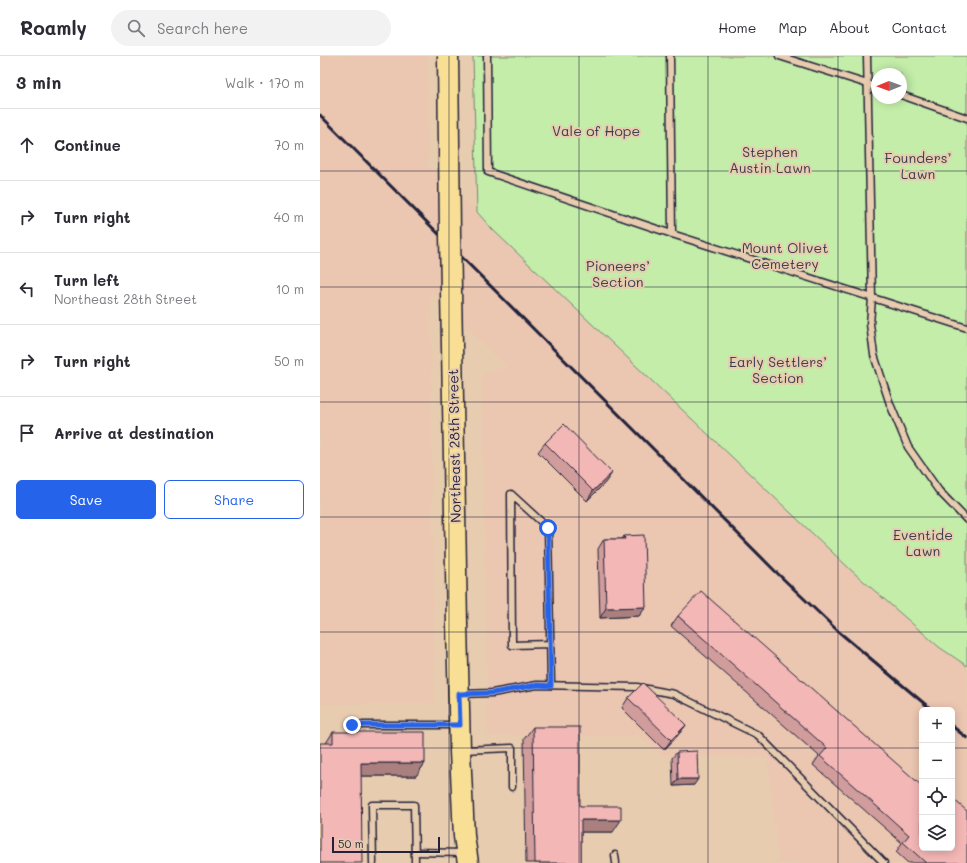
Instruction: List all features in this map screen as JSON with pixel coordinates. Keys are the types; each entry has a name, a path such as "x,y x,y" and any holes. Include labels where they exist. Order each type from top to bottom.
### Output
{"main road":[{"name":"Northeast 28th Street","path":"448,56 450,242 460,751 464,854"}],"lane":[{"path":"487,56 488,172 672,234 967,328"},
{"path":"670,56 672,234"},
{"path":"779,56 871,85"},
{"path":"867,56 872,298 870,324 874,355 893,411 908,447 939,491 967,520"},
{"path":"907,97 967,118"},
{"path":"550,644 512,645 511,494 548,528 551,686"},
{"path":"459,694 492,693 537,685 637,687 674,694 758,736 884,863"},
{"path":"352,725 460,725"},
{"path":"460,751 512,748 512,787"},
{"path":"373,863 372,805 414,805 415,863"},
{"path":"414,852 464,854"},
{"path":"616,855 616,863"}],"shaded area":[{"path":"320,56 427,56 428,166 741,466 880,595 939,647 967,666 967,863 779,863 768,758 662,755 638,735 488,735 482,374 508,367 430,290 434,703 320,704"}],"green space":[{"name":"Mount Olivet Cemetery","path":"473,56 967,56 967,666 939,647 852,571 493,230 477,212"}],"building":[{"path":"564,424 612,473 593,491 545,443"},
{"path":"644,535 646,607 606,608 604,539 625,539 624,536"},
{"path":"701,591 919,783 919,851 955,851 955,801 967,811 967,863 926,863 903,842 909,835 820,756 827,748 678,616"},
{"path":"643,683 686,725 671,740 628,698"},
{"path":"533,727 580,727 580,806 621,806 621,820 581,820 581,863 535,863"},
{"path":"333,732 425,732 425,763 361,763 362,863 320,863 320,743 333,743"},
{"path":"697,751 698,779 678,779 677,752"}],"railway":[{"path":"320,115 775,571 839,632 928,707"},
{"path":"955,728 967,738"}],"route":[{"path":"352,725 460,725 459,694 492,693 537,685 551,686 548,528"}],"park label":[{"name":"Vale of Hope","path":"596,130"},
{"name":"Stephen Austin Lawn","path":"770,160"},
{"name":"Founders’ Lawn","path":"918,166"},
{"name":"Pioneers’ Section","path":"618,274"},
{"name":"Early Settlers’ Section","path":"778,370"},
{"name":"Eventide Lawn","path":"923,542"}]}
